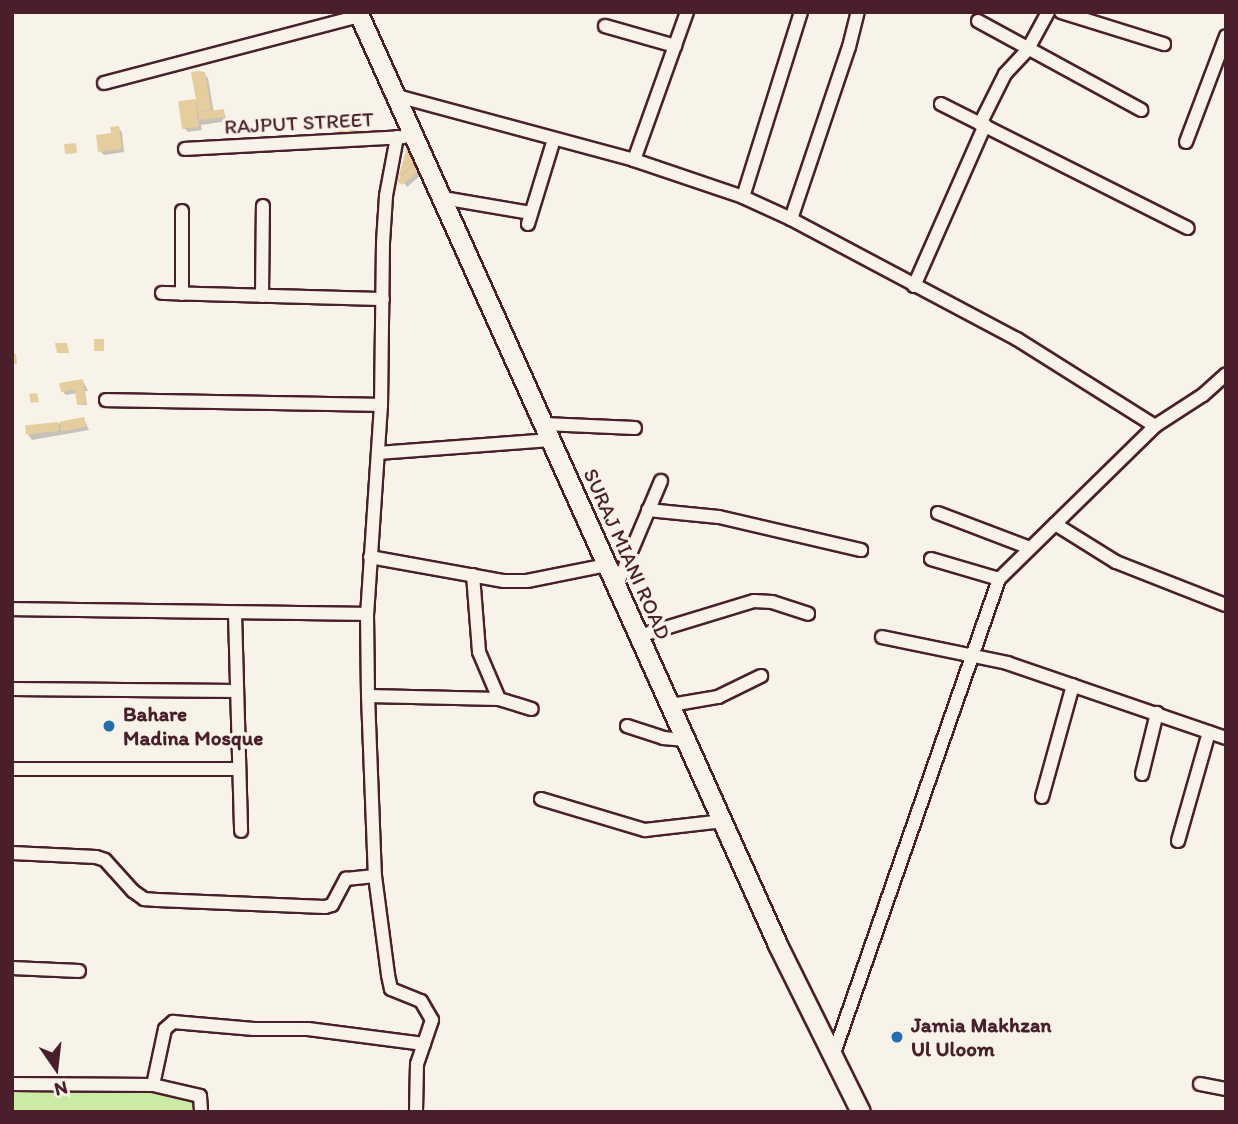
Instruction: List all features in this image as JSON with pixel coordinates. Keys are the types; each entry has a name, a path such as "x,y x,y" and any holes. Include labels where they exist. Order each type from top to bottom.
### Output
{"street":[{"path":"634,160 687,12"},
{"path":"743,197 801,12"},
{"path":"791,219 849,47 858,12"},
{"path":"914,286 1005,74 1028,49 1048,12"},
{"path":"1061,12 1164,44"},
{"path":"104,83 359,14"},
{"name":"SURAJ MIANI ROAD","path":"359,14 723,821 861,1112"},
{"path":"978,21 1141,110"},
{"path":"605,26 676,46"},
{"path":"1186,142 1226,36"},
{"path":"397,96 634,160 743,197 791,219 1017,339 1155,426"},
{"path":"941,104 1188,228"},
{"name":"RAJPUT STREET","path":"185,149 415,136"},
{"path":"397,137 386,197 381,405 367,614 368,696 375,876 391,989 421,1001 432,1020 417,1065 416,1112"},
{"path":"443,198 530,219 554,139"},
{"path":"262,206 262,296"},
{"path":"182,211 182,294"},
{"path":"162,293 383,299"},
{"path":"833,1056 999,579 1155,426 1203,395 1226,374"},
{"path":"106,400 381,405"},
{"path":"378,453 547,432 635,428"},
{"path":"617,585 661,481"},
{"path":"648,510 719,517 861,550"},
{"path":"938,513 1030,548"},
{"path":"1055,524 1116,562 1226,605"},
{"path":"370,557 504,581 527,581 607,565"},
{"path":"931,559 999,579"},
{"path":"472,575 479,652 499,699"},
{"path":"639,636 754,601 772,602 808,614"},
{"path":"12,609 367,614"},
{"path":"235,613 241,831"},
{"path":"882,637 1007,663 1226,738"},
{"path":"671,705 718,697 761,676"},
{"path":"1042,797 1073,685"},
{"path":"12,689 237,691"},
{"path":"368,696 499,699 531,709"},
{"path":"1142,774 1157,713"},
{"path":"627,726 663,738 687,740"},
{"path":"1178,841 1209,732"},
{"path":"12,769 239,769"},
{"path":"541,799 645,830 723,821"},
{"path":"12,853 105,860 133,891 144,899 157,900 325,906 332,905 346,880 375,876"},
{"path":"12,968 79,971"},
{"path":"153,1086 165,1029 173,1022 254,1030 308,1029 424,1044"},
{"path":"12,1084 153,1086 201,1096 201,1112"},
{"path":"1200,1084 1226,1089"}],"green space":[{"path":"71,1082 200,1096 200,1112 12,1112 12,1084"}],"building":[{"path":"191,72 205,72 211,110 198,112"},
{"path":"195,99 199,127 182,129 178,101"},
{"path":"224,109 225,117 199,120 198,112"},
{"path":"354,114 355,132 339,133 338,115"},
{"path":"119,126 122,149 98,152 96,135 111,133 110,127"},
{"path":"76,143 77,153 65,154 64,144"},
{"path":"408,144 425,166 402,185 397,181 413,164 398,178"},
{"path":"94,339 104,339 104,351 94,351"},
{"path":"55,343 67,343 69,353 57,353"},
{"path":"12,354 16,354 17,364 12,364"},
{"path":"83,379 86,404 77,405 75,389 61,392 59,383"},
{"path":"37,393 39,402 31,403 29,394"},
{"path":"84,417 86,427 61,432 59,422"},
{"path":"58,422 59,431 26,434 25,425"}],"place":[{"name":"Bahare Madina Mosque","path":"109,726"},
{"name":"Jamia Makhzan Ul Uloom","path":"897,1037"}]}
